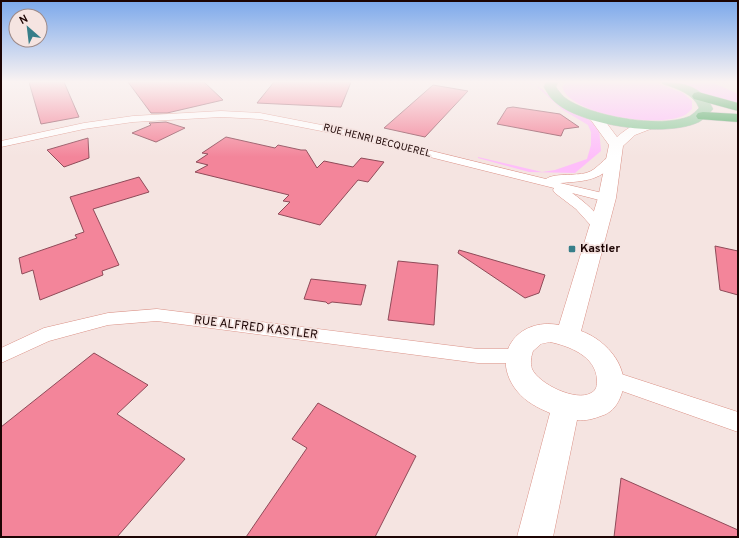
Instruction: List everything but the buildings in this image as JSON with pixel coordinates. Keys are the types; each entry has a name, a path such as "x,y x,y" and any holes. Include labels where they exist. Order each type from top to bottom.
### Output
{"highway":[{"path":"703,116 738,118"}],"main road":[{"path":"572,107 594,116 624,123 676,125 693,121 703,116 706,110 705,107"}],"street":[{"name":"RUE HENRI BECQUEREL","path":"1,144 84,126 133,119 221,114 252,116 299,123 342,132 538,181 608,195"},
{"path":"594,116 615,152"},
{"path":"568,336 608,195 615,152 630,132 648,125"},
{"name":"RUE HENRI BECQUEREL","path":"538,181 587,177 600,172 615,152"},
{"name":"RUE HENRI BECQUEREL","path":"568,179 588,184 608,195"},
{"name":"RUE HENRI BECQUEREL","path":"538,181 559,190 574,199 587,211 599,226"},
{"name":"RUE ALFRED KASTLER","path":"1,356 44,334 108,319 158,315 478,356 518,356"},
{"path":"550,333 568,336 584,342 597,353 607,365 612,379 610,393 600,403 585,408 566,407 549,401 535,391 524,380 519,368 518,356 523,344 534,336 550,333"},
{"path":"612,379 738,422"},
{"path":"535,537 566,407"}],"shaded area":[{"path":"560,107 565,107 582,114 599,128 601,151 575,173 529,172 478,158 542,172 555,170 587,159 591,145 591,132 588,125"},
{"path":"587,107 692,107 692,109 685,115 673,119 657,120 638,120 599,112"}],"place":[{"name":"Kastler","path":"572,249"}]}
